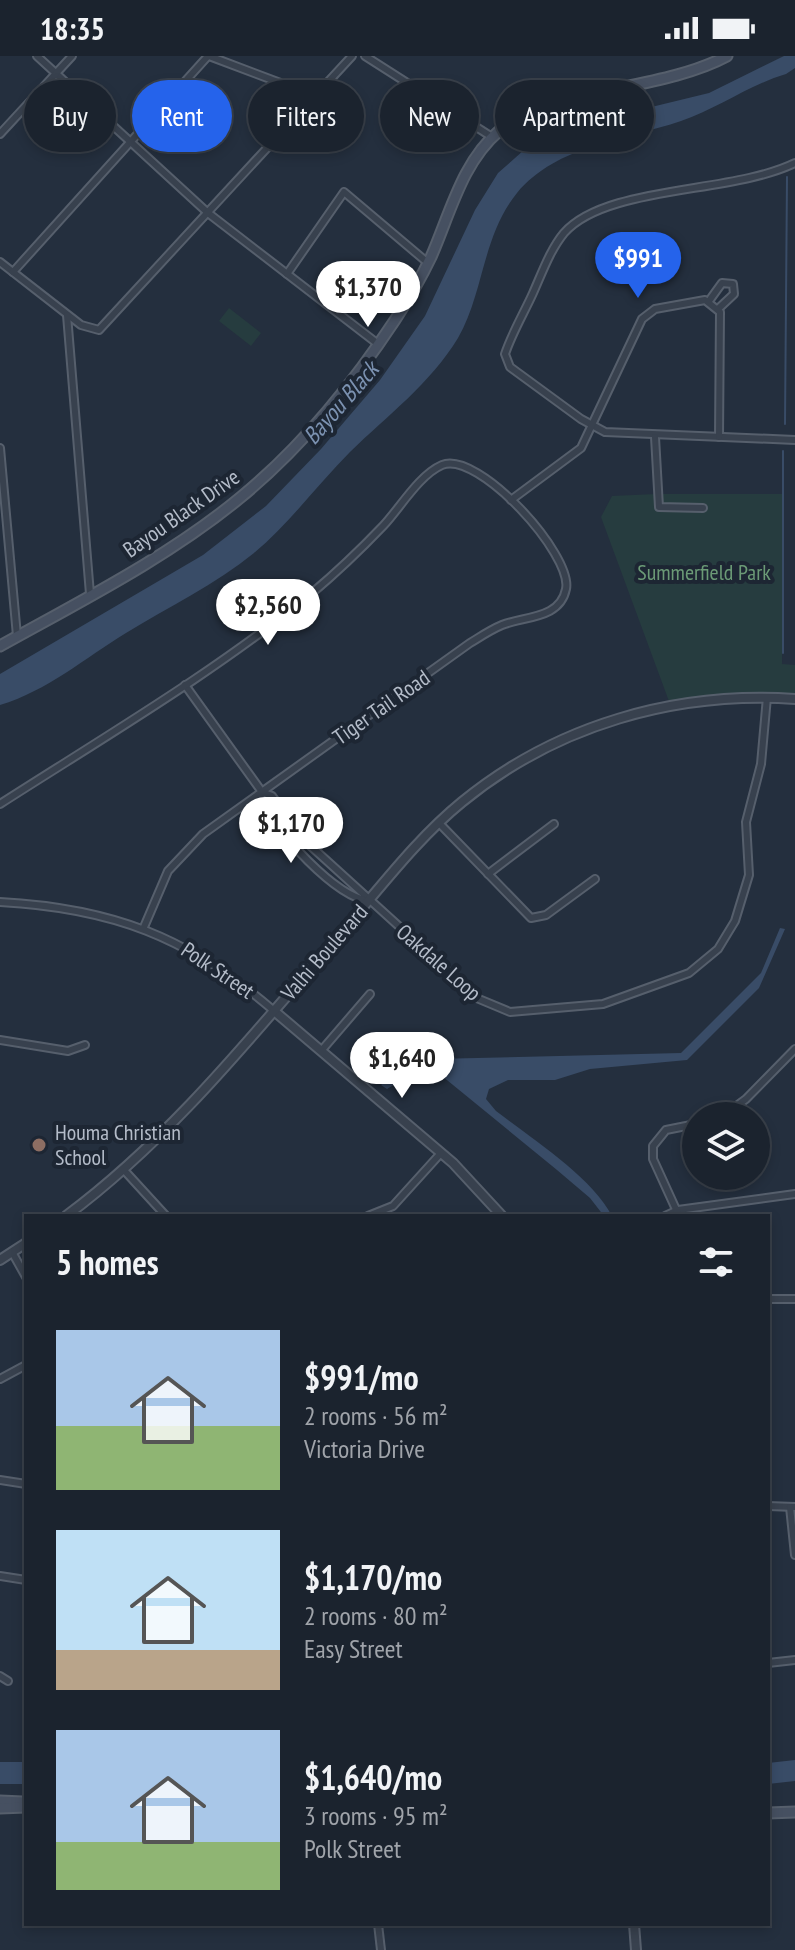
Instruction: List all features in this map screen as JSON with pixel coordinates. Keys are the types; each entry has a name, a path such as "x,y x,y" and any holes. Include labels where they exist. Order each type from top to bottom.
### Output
{"main road":[{"name":"Bayou Black Drive","path":"0,646 183,539 241,497 315,427 378,344 428,263 467,173 492,137 531,111 677,76 727,56"},
{"path":"0,1801 24,1804"},
{"path":"0,1808 24,1804"},
{"path":"770,1813 795,1812"}],"street":[{"path":"37,56 208,213 378,344"},
{"path":"0,134 72,56"},
{"path":"13,272 209,56 273,80"},
{"path":"330,80 352,56"},
{"path":"365,56 492,137"},
{"path":"0,262 67,315 92,330 99,330 264,152"},
{"path":"795,163 758,179 610,205 585,216 563,234 551,254 507,350 507,361 592,426 618,435 795,440"},
{"path":"287,274 344,192 428,263"},
{"path":"511,500 581,448 647,312 709,301 722,283 733,284 734,294 718,309 719,437"},
{"path":"709,301 718,309"},
{"path":"67,315 90,594"},
{"path":"655,437 659,507 703,508"},
{"path":"0,448 17,636"},
{"name":"Tiger Tail Road","path":"0,804 246,644 316,590 441,466 462,463 472,467 511,500 562,567 566,589 557,607 547,613 501,626 481,637 185,850 161,884 144,927"},
{"path":"185,685 262,792 272,796 290,824 366,893 369,901 355,899 302,854 259,802 262,792"},
{"name":"Oakdale Loop","path":"369,901 479,999 510,1012 603,1004 689,973 718,949 728,936 746,891 749,875 746,822 761,764 767,697"},
{"name":"Valhi Boulevard","path":"68,1214 123,1169 199,1096 439,823 499,775 577,733 670,705 710,698 795,699"},
{"path":"439,823 524,913 539,918 595,879"},
{"path":"488,874 554,824"},
{"path":"302,854 311,846"},
{"name":"Polk Street","path":"0,902 73,908 144,927 204,957 273,1010 441,1153 480,1188 500,1214"},
{"path":"321,1051 370,994"},
{"path":"0,1040 68,1051 85,1045"},
{"path":"742,1102 795,1049"},
{"path":"682,1127 666,1130 653,1146 653,1159 679,1213 795,1194"},
{"path":"373,1214 393,1206 441,1153"},
{"path":"123,1169 164,1214"},
{"path":"0,1260 24,1244"},
{"path":"12,1252 24,1273"},
{"path":"770,1299 795,1299"},
{"path":"0,1379 24,1366"},
{"path":"0,1480 24,1484"},
{"path":"770,1506 792,1507 795,1555"},
{"path":"0,1576 24,1580"},
{"path":"770,1663 795,1660"},
{"path":"0,1676 8,1681"},
{"path":"378,1926 381,1950"},
{"path":"634,1926 636,1950"}],"green space":[{"path":"229,308 261,333 251,346 219,321"},
{"name":"Summerfield Park","path":"783,494 782,664 795,665 795,699 670,704 601,517 612,496"}],"water":[{"path":"784,56 795,56 795,68 786,74 681,121 654,129 654,106 709,93"},
{"path":"522,152 577,152 533,177 505,210 490,246 467,321 447,355 422,385 350,452 280,529 239,565 50,683 0,705 0,674 203,555 266,506 321,449 380,380 425,316 475,210 498,173"},
{"path":"780,928 785,929 759,988 687,1060 590,1069 555,1080 508,1080 489,1089 486,1099 496,1111 576,1173 603,1201 611,1214 602,1214 590,1198 442,1076 434,1072 410,1075 387,1089 381,1085 406,1064 433,1059 681,1053 761,973"},
{"path":"795,1760 795,1781 770,1784 770,1763"},
{"path":"0,1762 24,1762 24,1784 0,1784"}],"waterway":[{"path":"785,424 787,177"},
{"path":"783,451 783,653"}],"place":[{"name":"Houma Christian School","path":"39,1145"}],"water label":[{"name":"Bayou Black","path":"341,403"}]}
